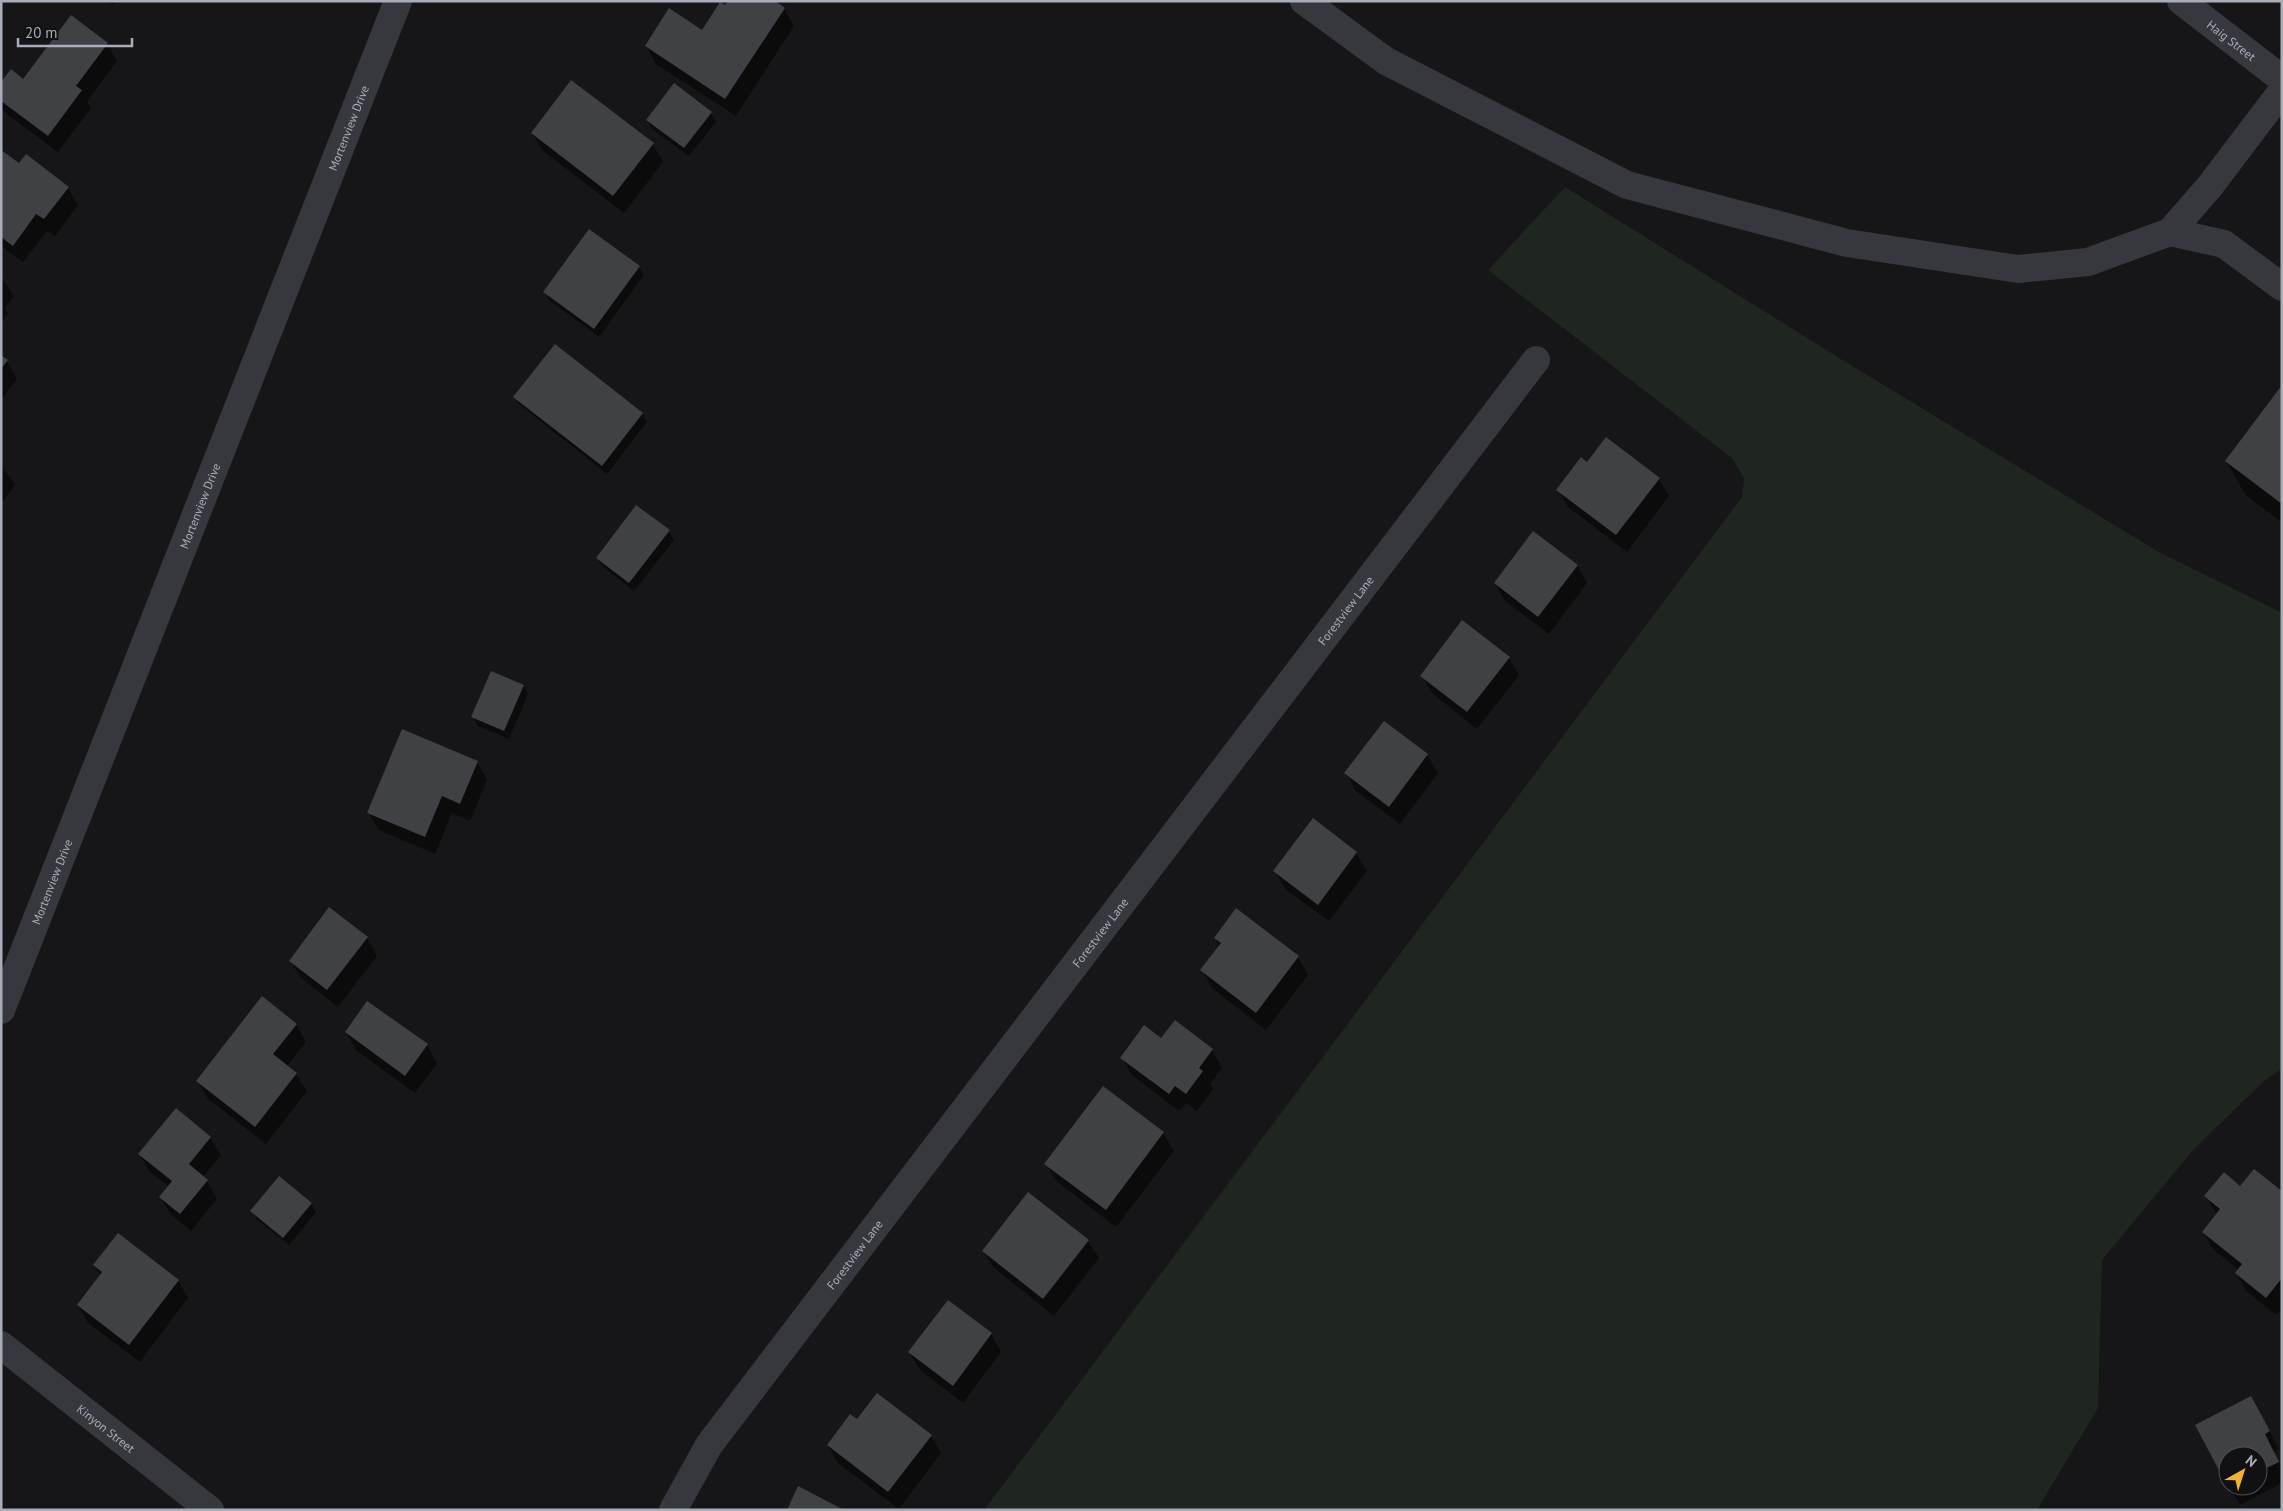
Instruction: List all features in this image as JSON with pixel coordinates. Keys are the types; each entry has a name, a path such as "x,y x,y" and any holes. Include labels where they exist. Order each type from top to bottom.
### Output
{"street":[{"name":"Mortenview Drive","path":"1,1010 398,1"},
{"path":"1304,1 1386,61 1627,185 1847,244 2018,269 2088,262 2170,232 2210,186 2282,91"},
{"name":"Haig Street","path":"2181,1 2282,79"},
{"path":"2170,232 2224,244 2282,287"},
{"name":"Forestview Lane","path":"673,1510 715,1438 1536,360"},
{"name":"Kinyon Street","path":"1,1346 210,1510"}],"shaded area":[{"path":"1565,187 1844,361 2157,551 2282,613 2282,1069 2264,1081 2194,1149 2102,1260 2098,1408 2037,1510 984,1510 1742,497 1744,478 1732,458 1488,270"}],"building":[{"path":"728,1 775,1 785,8 725,99 645,46 669,8 702,30 720,2 725,5"},
{"path":"71,15 108,43 76,86 82,90 48,136 1,101 1,82 11,69 23,79"},
{"path":"571,80 654,143 613,196 531,133"},
{"path":"674,83 712,112 684,148 646,120"},
{"path":"1,150 19,163 26,154 69,187 44,219 36,214 13,246 1,237"},
{"path":"589,229 640,266 594,329 543,292"},
{"path":"555,344 643,413 602,466 513,397"},
{"path":"1,355 8,360 1,369"},
{"path":"2282,385 2282,504 2225,461"},
{"path":"1606,437 1660,478 1616,535 1556,490 1581,457 1587,462"},
{"path":"636,505 670,530 629,583 596,558"},
{"path":"1533,531 1578,565 1538,617 1494,583"},
{"path":"1462,620 1510,657 1467,712 1420,676"},
{"path":"491,671 524,685 504,731 471,717"},
{"path":"1384,721 1428,754 1389,807 1344,773"},
{"path":"402,729 478,761 460,804 442,796 425,837 367,813"},
{"path":"1313,818 1357,852 1318,905 1273,871"},
{"path":"329,907 368,937 327,990 289,961"},
{"path":"1236,908 1299,956 1256,1013 1200,970 1221,943 1214,938"},
{"path":"262,996 297,1024 273,1054 297,1073 255,1127 196,1081"},
{"path":"367,1001 428,1044 405,1076 345,1032"},
{"path":"1175,1020 1213,1049 1199,1068 1203,1071 1186,1094 1175,1086 1169,1094 1120,1058 1144,1025 1161,1038"},
{"path":"1103,1086 1164,1132 1106,1210 1044,1164"},
{"path":"176,1108 211,1137 189,1164 208,1180 180,1214 159,1197 172,1181 138,1154"},
{"path":"2254,1169 2282,1191 2282,1278 2266,1298 2235,1273 2242,1264 2202,1232 2220,1209 2204,1196 2224,1172 2240,1186"},
{"path":"279,1176 312,1203 283,1238 250,1211"},
{"path":"1028,1192 1089,1240 1043,1299 982,1251"},
{"path":"118,1233 179,1280 129,1345 77,1305 102,1272 93,1265"},
{"path":"948,1300 992,1333 953,1386 908,1352"},
{"path":"877,1393 932,1435 888,1492 827,1445 850,1414 857,1419"},
{"path":"2251,1396 2270,1431 2265,1434 2279,1462 2268,1467 2268,1446 2218,1446 2218,1468 2195,1425"},
{"path":"798,1486 844,1510 787,1510"}]}
